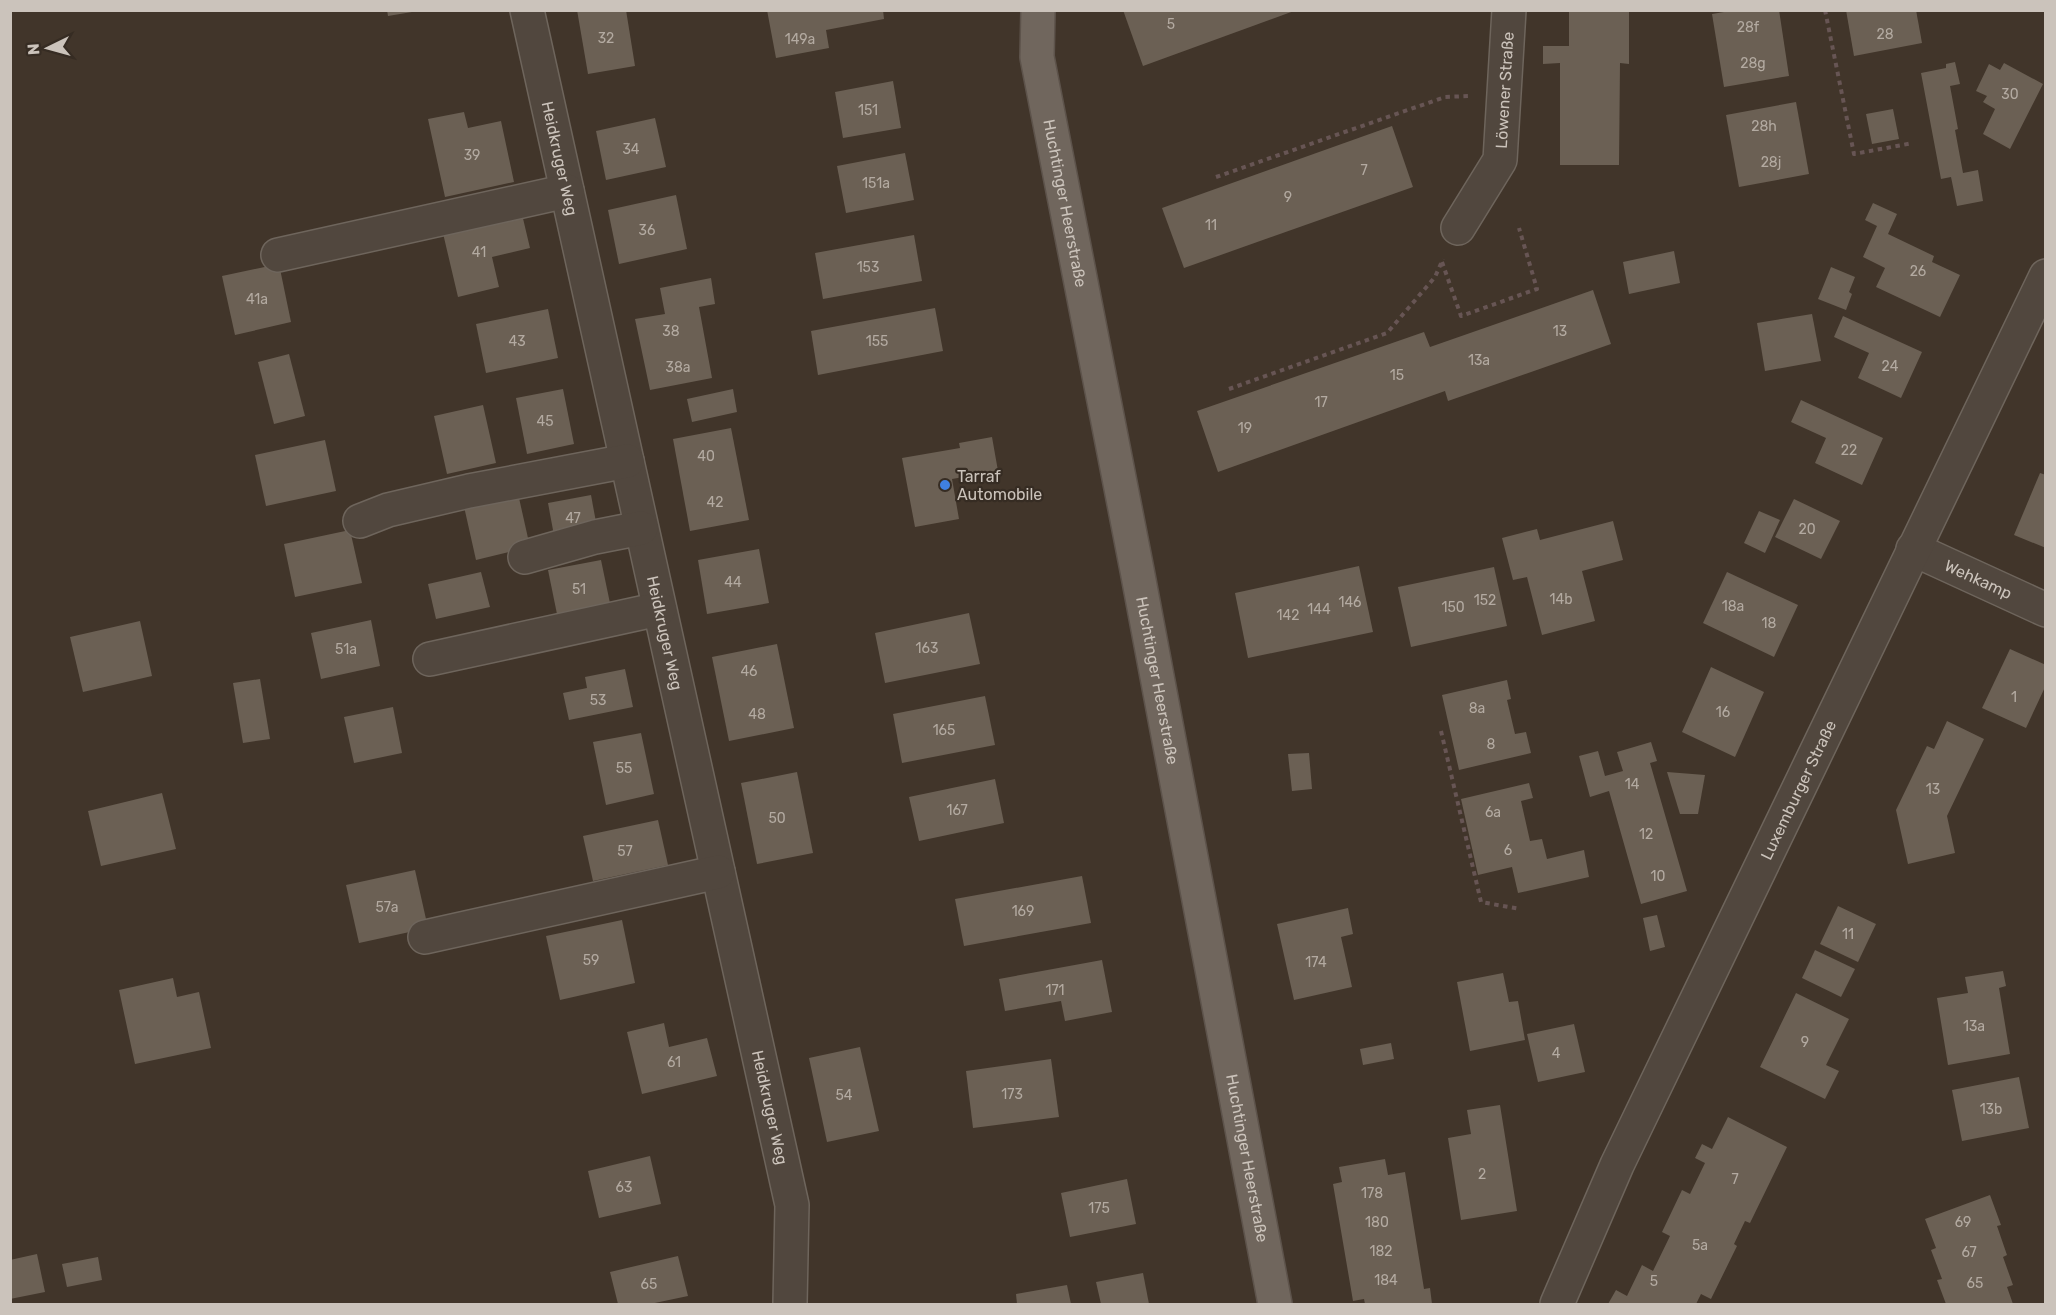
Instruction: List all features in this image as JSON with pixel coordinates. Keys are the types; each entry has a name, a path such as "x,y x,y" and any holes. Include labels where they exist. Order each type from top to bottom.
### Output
{"main road":[{"name":"Huchtinger Heerstraße","path":"1020,10 1037,57 1137,570 1275,1305"},
{"name":"Huchtinger Heerstraße","path":"1037,57 1038,10"}],"street":[{"name":"Heidkruger Weg","path":"526,10 792,1205 790,1305"},
{"name":"Löwener Straße","path":"1458,228 1500,160 1509,10"},
{"path":"278,255 567,191"},
{"name":"Luxemburger Straße","path":"1557,1305 1617,1165 1912,549 2046,276"},
{"path":"360,521 388,510 469,491 627,461"},
{"path":"525,557 594,537 641,528"},
{"name":"Wehkamp","path":"1912,549 2046,610"},
{"path":"430,659 660,609"},
{"path":"425,937 718,872"}],"path":[{"path":"1825,10 1854,154 1913,143"},
{"path":"1216,177 1445,97 1504,94"},
{"path":"1229,389 1387,333 1435,277 1458,228"},
{"path":"1442,262 1461,316 1537,289 1519,228"},
{"path":"1441,731 1481,902 1520,909"}],"building":[{"path":"387,10 412,10 412,12 388,16"},
{"path":"577,10 626,10 635,66 588,74"},
{"path":"767,10 883,10 884,19 826,30 829,48 776,58"},
{"path":"1123,10 1294,10 1294,11 1143,66"},
{"path":"1569,10 1629,10 1629,64 1620,63 1619,165 1560,165 1560,63 1543,64 1543,46 1569,46"},
{"path":"1736,10 1779,10 1789,76 1724,87 1712,14"},
{"path":"1846,10 1916,10 1922,43 1854,56"},
{"path":"1955,62 1960,84 1950,86 1963,173 1978,170 1983,201 1957,206 1951,177 1941,179 1921,73 1946,68 1946,64"},
{"path":"2004,63 2043,84 2010,149 1983,134 1995,109 1983,102 1987,96 1976,91 1989,64 2000,70"},
{"path":"893,81 901,128 843,138 835,92"},
{"path":"1796,102 1809,174 1739,187 1726,115"},
{"path":"1893,109 1899,139 1872,144 1866,114"},
{"path":"464,112 468,128 501,121 514,182 445,197 428,119"},
{"path":"655,118 666,167 606,180 596,131"},
{"path":"1392,126 1413,187 1184,268 1162,208"},
{"path":"905,153 914,200 846,213 837,166"},
{"path":"676,195 687,249 619,264 608,210"},
{"path":"1873,203 1897,214 1888,234 1934,256 1932,262 1960,275 1940,317 1876,287 1885,268 1863,257 1877,226 1865,220"},
{"path":"521,210 530,248 492,257 499,287 458,297 442,229"},
{"path":"914,235 922,281 823,299 815,253"},
{"path":"1674,251 1680,283 1629,294 1623,262"},
{"path":"279,264 291,322 235,335 222,276"},
{"path":"1831,267 1855,277 1849,292 1852,294 1846,310 1818,299"},
{"path":"711,278 715,304 699,307 712,378 650,390 635,319 665,314 660,288"},
{"path":"1593,290 1611,344 1448,401 1445,391 1218,472 1197,411 1424,332 1430,347"},
{"path":"935,308 943,351 818,375 811,331"},
{"path":"548,309 558,358 486,373 476,324"},
{"path":"1812,314 1821,361 1765,371 1757,323"},
{"path":"1843,316 1922,352 1901,398 1858,378 1869,353 1834,337"},
{"path":"289,354 305,416 274,424 258,362"},
{"path":"563,389 574,444 527,454 516,398"},
{"path":"733,389 737,412 692,422 687,399"},
{"path":"1801,400 1883,438 1862,485 1815,463 1826,438 1791,422"},
{"path":"483,405 496,463 447,474 434,416"},
{"path":"731,428 749,520 690,531 673,439"},
{"path":"992,437 998,471 952,479 959,519 915,527 902,458 960,448 959,443"},
{"path":"325,440 336,491 266,506 255,455"},
{"path":"2040,473 2046,475 2046,548 2014,535"},
{"path":"517,489 530,547 476,560 463,502"},
{"path":"591,495 598,533 555,541 548,503"},
{"path":"1794,499 1840,521 1821,559 1775,537"},
{"path":"1759,511 1780,520 1765,553 1744,543"},
{"path":"1613,521 1623,560 1582,571 1595,621 1542,635 1527,577 1513,580 1502,538 1537,529 1540,540"},
{"path":"350,530 362,583 295,597 284,544"},
{"path":"759,549 769,603 707,614 698,560"},
{"path":"601,560 611,608 558,619 548,570"},
{"path":"1359,566 1373,632 1248,658 1235,593"},
{"path":"1494,567 1507,626 1411,647 1398,587"},
{"path":"481,572 490,607 436,619 428,584"},
{"path":"1727,572 1798,605 1774,657 1703,623"},
{"path":"969,613 980,664 885,683 875,633"},
{"path":"371,620 380,666 321,679 311,633"},
{"path":"140,621 152,676 83,692 70,637"},
{"path":"777,644 794,728 729,741 712,657"},
{"path":"2010,649 2046,665 2046,685 2026,728 1982,708"},
{"path":"1711,667 1764,692 1735,757 1682,732"},
{"path":"625,669 633,707 569,720 563,693 587,688 585,677"},
{"path":"260,679 270,739 243,743 233,683"},
{"path":"1507,680 1511,699 1507,700 1515,734 1526,732 1531,753 1459,770 1442,695"},
{"path":"985,696 995,745 902,763 893,714"},
{"path":"393,707 402,753 354,763 344,717"},
{"path":"1947,721 1984,739 1947,816 1955,853 1908,864 1896,810 1927,746 1934,749"},
{"path":"641,733 654,794 606,805 593,742"},
{"path":"1651,742 1657,761 1650,763 1687,891 1641,904 1609,791 1590,797 1579,756 1598,751 1605,776 1623,771 1617,752"},
{"path":"1309,753 1312,789 1292,791 1288,754"},
{"path":"797,772 813,853 757,864 741,783"},
{"path":"1667,772 1705,775 1698,814 1680,814"},
{"path":"995,779 1004,823 919,841 909,797"},
{"path":"1529,783 1533,798 1521,801 1530,841 1542,839 1547,859 1584,850 1589,877 1518,893 1512,867 1478,875 1461,799"},
{"path":"162,793 176,849 101,866 88,811"},
{"path":"658,820 668,865 593,881 583,836"},
{"path":"415,870 428,928 359,943 346,885"},
{"path":"1082,876 1091,923 964,946 955,899"},
{"path":"1838,906 1876,924 1858,962 1820,944"},
{"path":"1348,908 1353,934 1341,937 1352,987 1294,1000 1277,924"},
{"path":"1657,915 1665,947 1650,951 1643,918"},
{"path":"622,920 635,983 560,1000 546,936"},
{"path":"1815,950 1855,969 1841,997 1802,978"},
{"path":"1102,960 1112,1012 1065,1021 1061,1001 1005,1011 999,979"},
{"path":"2003,971 2006,986 1999,988 2010,1054 1948,1065 1937,998 1968,993 1965,977"},
{"path":"1503,973 1509,1002 1518,1001 1525,1040 1470,1051 1457,982"},
{"path":"173,978 177,997 199,992 211,1048 135,1064 119,990"},
{"path":"1796,993 1849,1019 1826,1065 1839,1071 1825,1099 1760,1067"},
{"path":"664,1023 669,1047 707,1038 717,1076 642,1094 627,1032"},
{"path":"1574,1024 1585,1072 1538,1082 1527,1034"},
{"path":"1391,1043 1394,1059 1363,1065 1360,1049"},
{"path":"860,1047 879,1131 827,1142 809,1058"},
{"path":"1051,1059 1059,1117 973,1128 966,1071"},
{"path":"2019,1077 2029,1128 1962,1141 1952,1090"},
{"path":"1500,1105 1517,1211 1461,1220 1448,1138 1471,1134 1467,1110"},
{"path":"1728,1117 1787,1147 1750,1223 1745,1221 1734,1244 1737,1246 1711,1299 1701,1294 1696,1304 1608,1304 1616,1290 1627,1296 1642,1265 1653,1271 1670,1236 1662,1232 1682,1190 1690,1194 1705,1163 1695,1158 1702,1144 1712,1149"},
{"path":"650,1156 661,1204 599,1218 588,1171"},
{"path":"1385,1159 1388,1175 1405,1172 1424,1289 1430,1288 1432,1304 1365,1304 1364,1299 1353,1301 1333,1184 1342,1182 1339,1167"},
{"path":"1127,1179 1136,1224 1070,1237 1061,1193"},
{"path":"1990,1195 2001,1225 1997,1226 2007,1255 2003,1257 2013,1285 2007,1287 2013,1304 1946,1304 1937,1280 1942,1279 1931,1250 1936,1248 1925,1219"},
{"path":"37,1254 45,1292 10,1299 10,1260"},
{"path":"678,1256 688,1296 650,1304 618,1304 610,1272"},
{"path":"98,1257 102,1280 67,1287 62,1264"},
{"path":"1143,1273 1149,1304 1101,1304 1096,1282"},
{"path":"1067,1285 1071,1304 1017,1304 1016,1294"}],"place":[{"name":"Tarraf Automobile","path":"945,485"}]}
